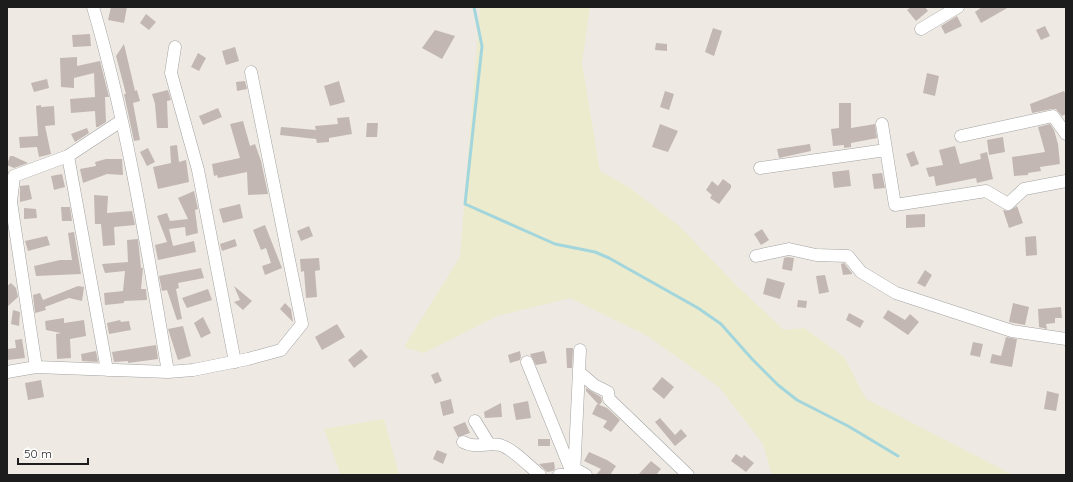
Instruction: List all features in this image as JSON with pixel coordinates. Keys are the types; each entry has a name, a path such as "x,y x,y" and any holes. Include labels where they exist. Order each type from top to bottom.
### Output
{"street":[{"path":"93,7 110,66 141,214 168,372"},
{"path":"921,29 958,7"},
{"path":"175,47 171,74 198,170 235,362"},
{"path":"7,372 36,367 168,372 193,370 235,362 282,350 302,324 251,72"},
{"path":"961,136 1053,116 1066,134"},
{"path":"36,367 11,202 14,176 68,156 121,121"},
{"path":"882,124 895,205 986,191 1008,204 1024,189 1066,181"},
{"path":"760,168 886,150"},
{"path":"68,156 107,370"},
{"path":"756,256 789,249 816,255 848,256 862,272 896,293 1012,331 1066,339"},
{"path":"574,473 580,350"},
{"path":"527,362 574,473"},
{"path":"580,372 594,385 608,392 609,399 688,475"},
{"path":"475,421 489,444"},
{"path":"463,442 473,446 489,444 502,445 540,475"},
{"path":"574,473 586,475"}],"shaded area":[{"path":"480,7 590,7 582,63 600,171 630,188 679,226 737,286 784,330 804,328 844,357 866,399 1013,475 772,475 763,444 719,387 646,335 570,298 497,316 424,353 404,347 460,257"},
{"path":"384,419 399,475 341,475 324,429"}],"building":[{"path":"111,7 127,7 124,23 108,20"},
{"path":"911,7 925,7 928,11 916,21 907,10"},
{"path":"982,7 1009,7 981,23 975,12"},
{"path":"146,14 156,22 149,30 140,23"},
{"path":"957,16 962,26 945,34 941,26"},
{"path":"1045,26 1050,36 1041,40 1036,30"},
{"path":"713,28 722,31 714,56 705,52"},
{"path":"435,30 455,36 442,59 422,48"},
{"path":"90,34 91,46 73,47 72,35"},
{"path":"656,43 667,44 667,51 655,50"},
{"path":"124,44 135,91 137,90 140,101 133,103 140,140 134,141 124,94 126,94 116,56"},
{"path":"235,47 239,61 226,65 222,51"},
{"path":"198,53 206,58 199,71 191,67"},
{"path":"77,57 77,66 100,61 109,97 105,97 106,122 98,127 96,127 95,111 71,113 70,99 95,97 94,73 74,78 74,88 61,87 60,58"},
{"path":"927,73 939,76 935,96 923,93"},
{"path":"47,79 49,88 34,92 31,83"},
{"path":"245,81 247,89 237,91 236,82"},
{"path":"339,81 345,102 330,106 324,86"},
{"path":"168,90 171,100 167,101 168,128 157,128 155,104 152,94"},
{"path":"665,91 674,94 669,110 660,107"},
{"path":"1064,91 1066,96 1066,114 1062,116 1056,109 1032,113 1030,104"},
{"path":"839,103 851,103 851,128 875,124 877,138 851,143 851,147 844,148 844,145 833,146 831,129 839,128"},
{"path":"41,105 41,107 54,106 55,125 45,126 51,154 39,157 37,147 20,148 19,137 38,136 36,106"},
{"path":"218,108 222,117 203,125 199,116"},
{"path":"349,117 352,134 329,138 329,142 317,143 316,139 280,135 281,127 316,130 315,126 338,124 337,118"},
{"path":"243,121 250,146 255,144 261,161 268,194 248,195 247,172 218,178 217,175 214,176 212,164 240,158 230,124"},
{"path":"367,123 378,123 377,137 366,137"},
{"path":"660,124 678,131 668,152 652,147"},
{"path":"1050,124 1054,130 1058,144 1060,164 1040,167 1041,171 1028,173 1028,175 1014,176 1012,157 1045,152 1038,127"},
{"path":"87,128 89,133 75,142 71,134"},
{"path":"1003,137 1005,152 989,155 987,140"},
{"path":"810,144 811,151 779,158 777,149"},
{"path":"177,145 179,162 186,160 189,182 158,189 153,167 171,163 170,146"},
{"path":"955,146 960,164 981,159 980,154 987,152 993,179 977,183 976,178 936,186 934,176 929,177 926,168 943,165 939,150"},
{"path":"148,148 155,162 147,166 140,152"},
{"path":"914,151 919,164 911,167 906,154"},
{"path":"10,156 28,163 14,168 7,165"},
{"path":"106,159 122,159 123,175 107,174 83,183 80,169 96,166 95,162"},
{"path":"849,170 851,186 834,188 832,172"},
{"path":"882,173 885,188 874,189 872,174"},
{"path":"62,174 65,187 54,190 51,176"},
{"path":"723,179 731,185 731,188 719,204 710,198 712,195 706,190 712,181 718,186"},
{"path":"29,185 32,199 20,202 20,186"},
{"path":"194,191 198,209 195,210 198,233 186,236 185,227 169,229 173,246 194,241 196,252 158,260 155,245 167,242 157,216 167,213 170,221 188,219 178,198"},
{"path":"94,195 108,196 107,213 132,211 135,225 114,227 115,245 103,246 101,224 95,224"},
{"path":"240,204 243,218 223,223 219,209"},
{"path":"1017,206 1023,223 1009,228 1003,210 1009,211"},
{"path":"61,207 70,207 72,221 62,221"},
{"path":"24,208 36,209 37,218 24,219"},
{"path":"925,214 925,227 906,228 906,215"},
{"path":"265,225 282,268 265,275 262,266 271,263 266,248 261,250 253,230"},
{"path":"309,226 313,236 301,241 297,231"},
{"path":"762,229 769,240 761,245 754,234"},
{"path":"74,232 81,274 36,276 34,266 60,260 72,260 68,233"},
{"path":"47,236 50,245 28,251 25,241"},
{"path":"1036,236 1037,255 1026,256 1025,237"},
{"path":"138,239 141,268 143,268 141,289 146,289 147,300 124,301 124,303 105,305 104,293 123,291 125,271 105,273 102,264 128,262 127,240"},
{"path":"235,239 237,246 222,251 220,244"},
{"path":"319,258 320,270 315,271 317,297 306,298 304,271 301,272 300,259"},
{"path":"784,258 794,258 792,271 782,269"},
{"path":"844,263 852,274 843,275 841,264"},
{"path":"201,268 204,278 178,283 179,288 176,289 182,319 177,320 167,290 162,291 159,276"},
{"path":"925,270 932,275 925,287 917,283"},
{"path":"825,275 829,292 819,294 816,276"},
{"path":"767,278 785,283 780,299 763,294"},
{"path":"11,283 16,288 18,297 7,307 7,286"},
{"path":"78,286 84,287 82,301 69,298 45,307 46,310 35,313 33,295 40,293 43,300"},
{"path":"234,286 252,301 243,310 234,302 240,300"},
{"path":"208,289 212,300 187,308 182,298"},
{"path":"798,300 807,301 806,308 797,307"},
{"path":"285,303 291,309 293,322 280,309"},
{"path":"1013,303 1029,307 1025,325 1009,322"},
{"path":"1061,307 1062,318 1055,318 1055,323 1046,324 1047,329 1039,327 1038,309"},
{"path":"13,310 20,312 19,326 11,324"},
{"path":"888,310 905,320 910,314 919,322 908,335 883,318"},
{"path":"849,313 864,321 860,328 846,320"},
{"path":"203,317 211,333 201,338 194,323"},
{"path":"64,318 64,323 84,320 86,336 70,339 71,358 57,359 56,334 61,333 46,330 45,321"},
{"path":"120,320 121,322 129,321 131,330 109,334 107,323"},
{"path":"337,324 345,337 322,350 315,337"},
{"path":"183,326 191,356 178,360 168,329"},
{"path":"1006,337 1017,339 1012,367 990,363 992,354 1001,356"},
{"path":"22,339 25,358 7,360 7,349 16,348 15,340"},
{"path":"973,342 983,344 980,357 970,355"},
{"path":"156,345 158,359 128,363 128,361 114,362 112,352"},
{"path":"566,348 573,348 572,368 567,368"},
{"path":"361,349 368,357 354,368 348,360"},
{"path":"96,351 98,362 82,361 81,354"},
{"path":"520,351 520,360 510,363 508,355"},
{"path":"544,351 547,363 536,365 530,354"},
{"path":"438,372 442,381 435,384 431,375"},
{"path":"662,377 674,387 664,399 652,389"},
{"path":"41,380 44,397 28,400 25,383"},
{"path":"586,388 601,397 602,402 599,405 586,391"},
{"path":"1047,391 1059,394 1056,411 1044,409"},
{"path":"451,399 454,413 443,416 440,402"},
{"path":"528,401 531,418 516,420 513,404"},
{"path":"501,403 502,417 485,418 484,412"},
{"path":"597,404 607,408 620,420 611,432 603,427 607,421 592,414"},
{"path":"660,418 675,435 681,429 687,436 675,446 655,422"},
{"path":"465,422 470,433 458,437 453,427"},
{"path":"538,439 550,439 550,446 538,446"},
{"path":"437,450 447,454 443,464 433,459"},
{"path":"589,452 616,466 610,475 596,475 601,469 584,461"},
{"path":"736,454 742,458 744,455 754,463 746,472 731,461"},
{"path":"651,461 661,469 656,475 638,475"},
{"path":"554,462 555,469 547,472 539,464"}],"waterway":[{"path":"474,7 482,46 465,204 555,244 595,252 609,258 698,308 721,324 752,359 778,385 797,400 848,426 898,456"}]}
